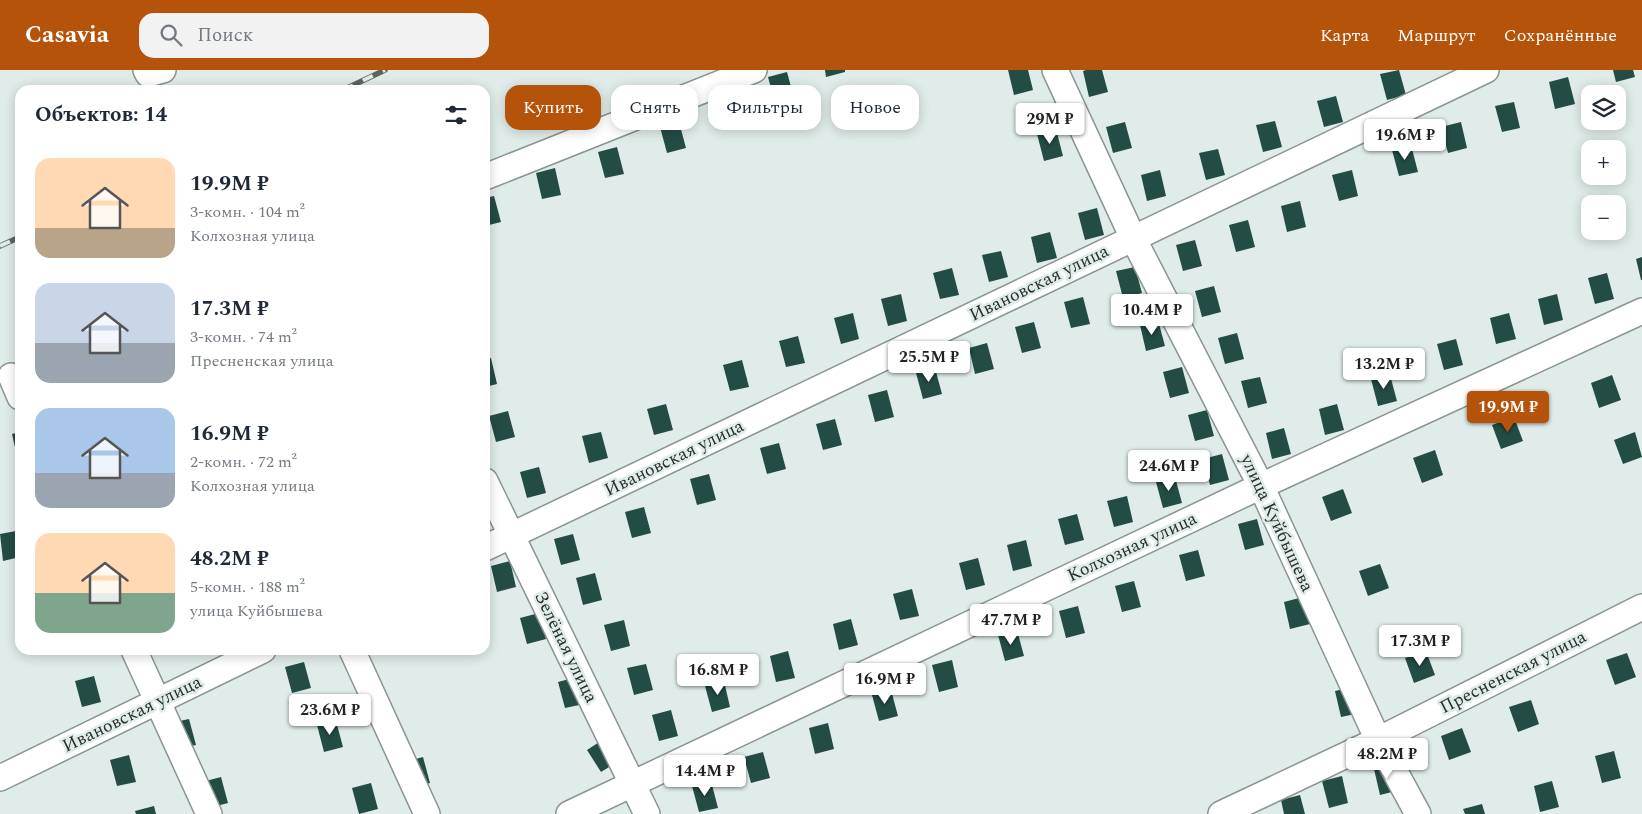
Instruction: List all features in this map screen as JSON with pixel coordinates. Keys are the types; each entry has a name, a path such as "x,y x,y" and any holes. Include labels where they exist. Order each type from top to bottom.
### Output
{"street":[{"path":"490,175 754,70"},
{"name":"улица Куйбышева","path":"1055,70 1133,238 1261,486 1378,740 1418,814"},
{"name":"Ивановская улица","path":"490,546 1486,70"},
{"name":"Колхозная улица","path":"569,814 1261,486 1642,311"},
{"name":"Зелёная улица","path":"490,491 646,814"},
{"name":"Пресненская улица","path":"1221,814 1378,740 1642,607"},
{"path":"136,655 209,814"},
{"name":"Ивановская улица","path":"0,778 254,655"},
{"path":"354,655 427,814"}],"building":[{"path":"825,70 845,70 845,72 826,77"},
{"path":"1008,70 1028,70 1033,90 1014,95"},
{"path":"1102,70 1108,92 1089,97 1083,71"},
{"path":"1399,70 1406,95 1387,100 1380,74"},
{"path":"1613,70 1633,70 1635,77 1616,82"},
{"path":"787,72 790,85 770,85 768,77"},
{"path":"1568,77 1575,104 1555,109 1549,82"},
{"path":"1336,96 1343,122 1324,127 1317,101"},
{"path":"1514,102 1520,128 1502,132 1495,106"},
{"path":"1275,121 1282,147 1263,152 1256,125"},
{"path":"1125,122 1132,148 1113,153 1106,127"},
{"path":"1461,122 1467,148 1448,153 1441,127"},
{"path":"1056,129 1063,156 1044,161 1037,134"},
{"path":"661,130 681,130 686,148 667,153"},
{"path":"1411,145 1418,172 1399,176 1392,150"},
{"path":"617,147 624,174 605,178 598,152"},
{"path":"1218,149 1225,175 1206,180 1199,153"},
{"path":"555,168 561,195 542,199 536,173"},
{"path":"1160,170 1166,196 1147,201 1141,175"},
{"path":"1352,170 1358,196 1339,201 1332,175"},
{"path":"494,196 501,222 490,225 490,197"},
{"path":"1300,201 1306,227 1287,232 1281,206"},
{"path":"1097,208 1104,235 1085,240 1078,213"},
{"path":"1248,220 1255,247 1236,252 1229,225"},
{"path":"1050,232 1057,258 1037,263 1031,237"},
{"path":"1195,240 1202,266 1183,271 1176,245"},
{"path":"1001,251 1008,277 989,282 982,255"},
{"path":"1642,257 1642,280 1641,280 1636,259"},
{"path":"1135,267 1142,293 1123,298 1116,271"},
{"path":"952,268 959,295 940,299 933,273"},
{"path":"1607,273 1614,299 1595,304 1588,278"},
{"path":"1214,286 1221,312 1202,317 1195,291"},
{"path":"901,294 907,321 888,326 881,299"},
{"path":"1557,294 1563,320 1544,325 1538,299"},
{"path":"1083,297 1090,324 1071,328 1064,302"},
{"path":"853,313 859,339 841,344 834,318"},
{"path":"1509,313 1516,339 1496,344 1490,318"},
{"path":"1158,320 1165,346 1146,351 1140,325"},
{"path":"1034,322 1041,348 1022,353 1015,327"},
{"path":"1237,333 1244,359 1225,364 1218,338"},
{"path":"798,336 805,363 786,367 779,341"},
{"path":"1456,339 1463,365 1444,370 1437,344"},
{"path":"987,343 994,369 975,374 969,348"},
{"path":"490,358 497,384 490,386"},
{"path":"742,360 749,387 730,391 723,365"},
{"path":"1182,367 1189,393 1170,398 1163,372"},
{"path":"935,368 942,394 923,399 916,373"},
{"path":"1390,375 1397,401 1378,406 1371,379"},
{"path":"1612,375 1621,400 1599,408 1591,383"},
{"path":"1260,377 1267,403 1248,408 1241,381"},
{"path":"887,390 894,417 875,422 868,395"},
{"path":"666,404 673,430 654,435 647,409"},
{"path":"1337,404 1344,430 1325,435 1319,409"},
{"path":"1207,410 1214,436 1195,441 1188,415"},
{"path":"508,411 515,437 496,442 490,416"},
{"path":"1514,417 1523,441 1501,449 1492,425"},
{"path":"835,419 842,445 823,450 816,424"},
{"path":"1284,428 1291,454 1272,459 1266,433"},
{"path":"601,432 608,458 589,463 582,436"},
{"path":"1635,432 1642,457 1623,464 1614,440"},
{"path":"15,433 15,448 12,434"},
{"path":"779,443 786,469 767,474 760,448"},
{"path":"1435,450 1443,475 1422,483 1413,458"},
{"path":"1222,454 1229,480 1210,485 1203,459"},
{"path":"539,467 546,493 527,498 520,472"},
{"path":"709,474 716,500 697,505 690,479"},
{"path":"1175,477 1182,503 1163,508 1156,482"},
{"path":"1343,489 1352,513 1331,521 1322,497"},
{"path":"1127,496 1133,522 1114,527 1107,501"},
{"path":"644,507 651,533 632,538 625,512"},
{"path":"1077,514 1084,540 1065,545 1058,519"},
{"path":"1257,519 1264,545 1245,550 1238,524"},
{"path":"15,531 15,558 3,561 0,534"},
{"path":"573,534 580,560 561,565 554,539"},
{"path":"1026,540 1032,566 1013,571 1007,545"},
{"path":"1198,550 1205,576 1186,581 1179,555"},
{"path":"978,558 985,585 966,590 959,563"},
{"path":"510,561 516,587 497,592 491,566"},
{"path":"1380,564 1389,588 1368,596 1359,571"},
{"path":"595,573 602,600 583,605 576,578"},
{"path":"1134,581 1141,607 1122,612 1115,586"},
{"path":"912,589 919,616 900,620 893,594"},
{"path":"1303,597 1310,624 1290,629 1284,602"},
{"path":"1078,606 1085,633 1066,638 1059,611"},
{"path":"539,613 546,639 527,644 520,618"},
{"path":"851,619 858,645 839,650 833,624"},
{"path":"624,620 630,646 611,651 604,625"},
{"path":"1017,630 1024,656 1005,661 998,635"},
{"path":"788,651 795,678 776,682 770,656"},
{"path":"1426,651 1435,675 1414,683 1405,658"},
{"path":"1627,653 1636,677 1615,685 1606,660"},
{"path":"952,660 958,687 939,692 932,665"},
{"path":"304,662 311,688 292,693 285,667"},
{"path":"646,664 653,690 634,695 627,668"},
{"path":"94,676 101,702 82,707 75,681"},
{"path":"577,677 584,704 565,708 558,682"},
{"path":"724,681 730,707 712,712 705,686"},
{"path":"1354,687 1360,713 1341,717 1335,691"},
{"path":"891,690 898,716 879,721 872,695"},
{"path":"1531,700 1539,724 1518,732 1509,707"},
{"path":"671,710 678,736 659,741 652,715"},
{"path":"189,719 196,745 177,749 170,723"},
{"path":"336,721 343,747 324,752 317,725"},
{"path":"828,723 834,749 815,754 809,728"},
{"path":"1462,728 1471,752 1449,760 1441,736"},
{"path":"607,737 622,759 601,772 587,750"},
{"path":"1614,751 1621,778 1602,783 1595,756"},
{"path":"763,752 770,778 751,783 744,757"},
{"path":"129,755 136,782 117,786 110,760"},
{"path":"423,757 430,783 411,788 405,762"},
{"path":"1393,764 1400,790 1380,795 1374,769"},
{"path":"1342,776 1348,803 1329,808 1322,781"},
{"path":"221,777 228,803 209,808 202,782"},
{"path":"711,781 718,808 699,812 692,786"},
{"path":"1552,781 1559,807 1540,812 1534,786"},
{"path":"371,783 378,809 359,814 352,788"},
{"path":"1300,795 1305,814 1284,814 1281,800"},
{"path":"1482,804 1485,814 1465,814 1463,809"},
{"path":"154,806 156,814 136,814 135,811"}],"railway":[{"path":"354,85 385,70"},
{"path":"0,246 15,239"}]}
